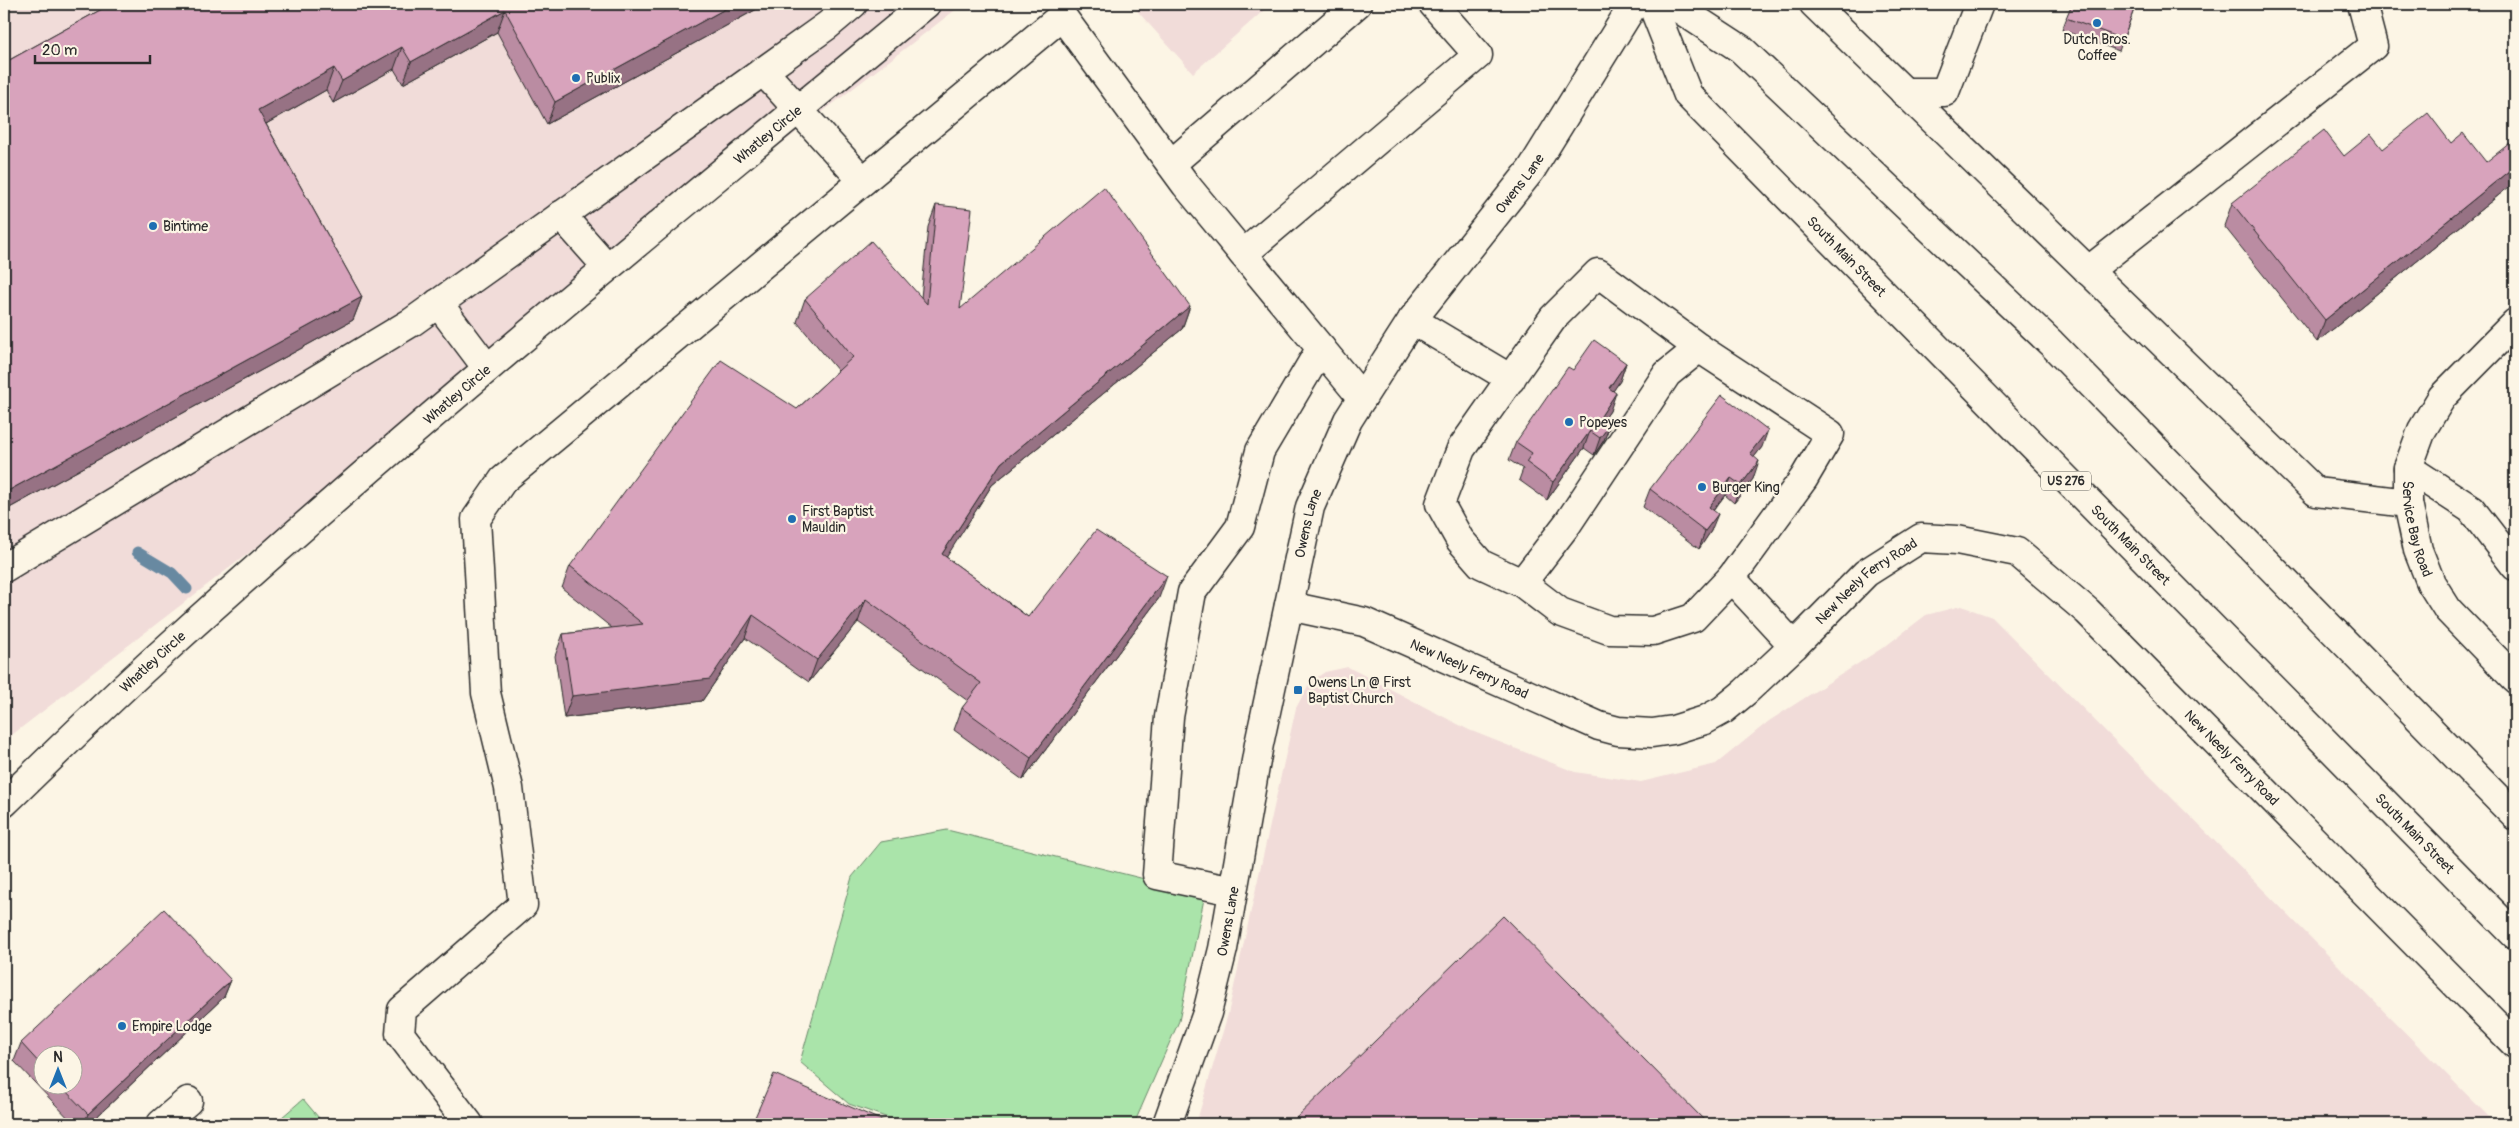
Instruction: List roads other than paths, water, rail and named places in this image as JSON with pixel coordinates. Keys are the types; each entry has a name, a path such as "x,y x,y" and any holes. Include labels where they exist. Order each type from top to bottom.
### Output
{"street":[{"path":"4,568 412,322 828,25 852,4"},
{"name":"Whatley Circle","path":"4,803 164,651 487,368 926,4"},
{"path":"1171,164 1357,4"},
{"path":"1243,254 1478,55 1432,4"},
{"name":"Owens Lane","path":"1168,1124 1207,1013 1223,949 1259,744 1310,507 1348,420 1412,320 1531,170 1634,4"},
{"name":"South Main Street","path":"1652,4 1688,95 2515,935"},
{"path":"1672,4 1741,49 2051,343 2506,803 2515,816"},
{"path":"1814,4 2316,492 2408,504"},
{"path":"1904,92 1945,92 1978,4"},
{"path":"2088,271 2373,46 2362,4"},
{"path":"469,1124 400,1034 402,1010 523,905 509,788 486,693 476,519 503,480 1062,16 1171,164 1362,398"},
{"path":"763,71 863,181"},
{"path":"561,215 607,267"},
{"path":"1598,273 1699,348 1830,434 1804,478 1731,578 1693,618 1653,631 1609,630 1560,612 1522,583 1481,564 1460,540 1440,504 1461,449 1553,318 1598,273"},
{"path":"438,303 487,368"},
{"path":"1412,320 1511,379"},
{"name":"Service Bay Road","path":"2513,670 2448,610 2432,583 2418,550 2408,504 2408,468 2422,430 2442,397 2515,323"},
{"path":"1233,891 1157,875 1169,717 1192,592 1240,527 1260,451 1321,348"},
{"path":"1522,583 1568,523 1667,374 1699,348"},
{"path":"2408,468 2471,509 2515,566"},
{"name":"New Neely Ferry Road","path":"1289,606 1364,622 1599,726 1618,731 1652,733 1673,730 1705,720 1723,710 1794,646 1866,573 1921,538 1957,540 2017,552 2087,611 2515,1044"},
{"path":"1731,578 1794,646"},
{"path":"161,1124 188,1101"}],"waterway":[{"path":"137,552 172,573 187,589"}],"place":[{"name":"Dutch Bros. Coffee","path":"2097,23"},
{"name":"Publix","path":"576,78"},
{"name":"Bintime","path":"153,226"},
{"name":"Popeyes","path":"1569,422"},
{"name":"Burger King","path":"1702,487"},
{"name":"First Baptist Mauldin","path":"792,519"},
{"name":"Owens Ln @ First Baptist Church","path":"1298,690"},
{"name":"Empire Lodge","path":"122,1026"}]}
